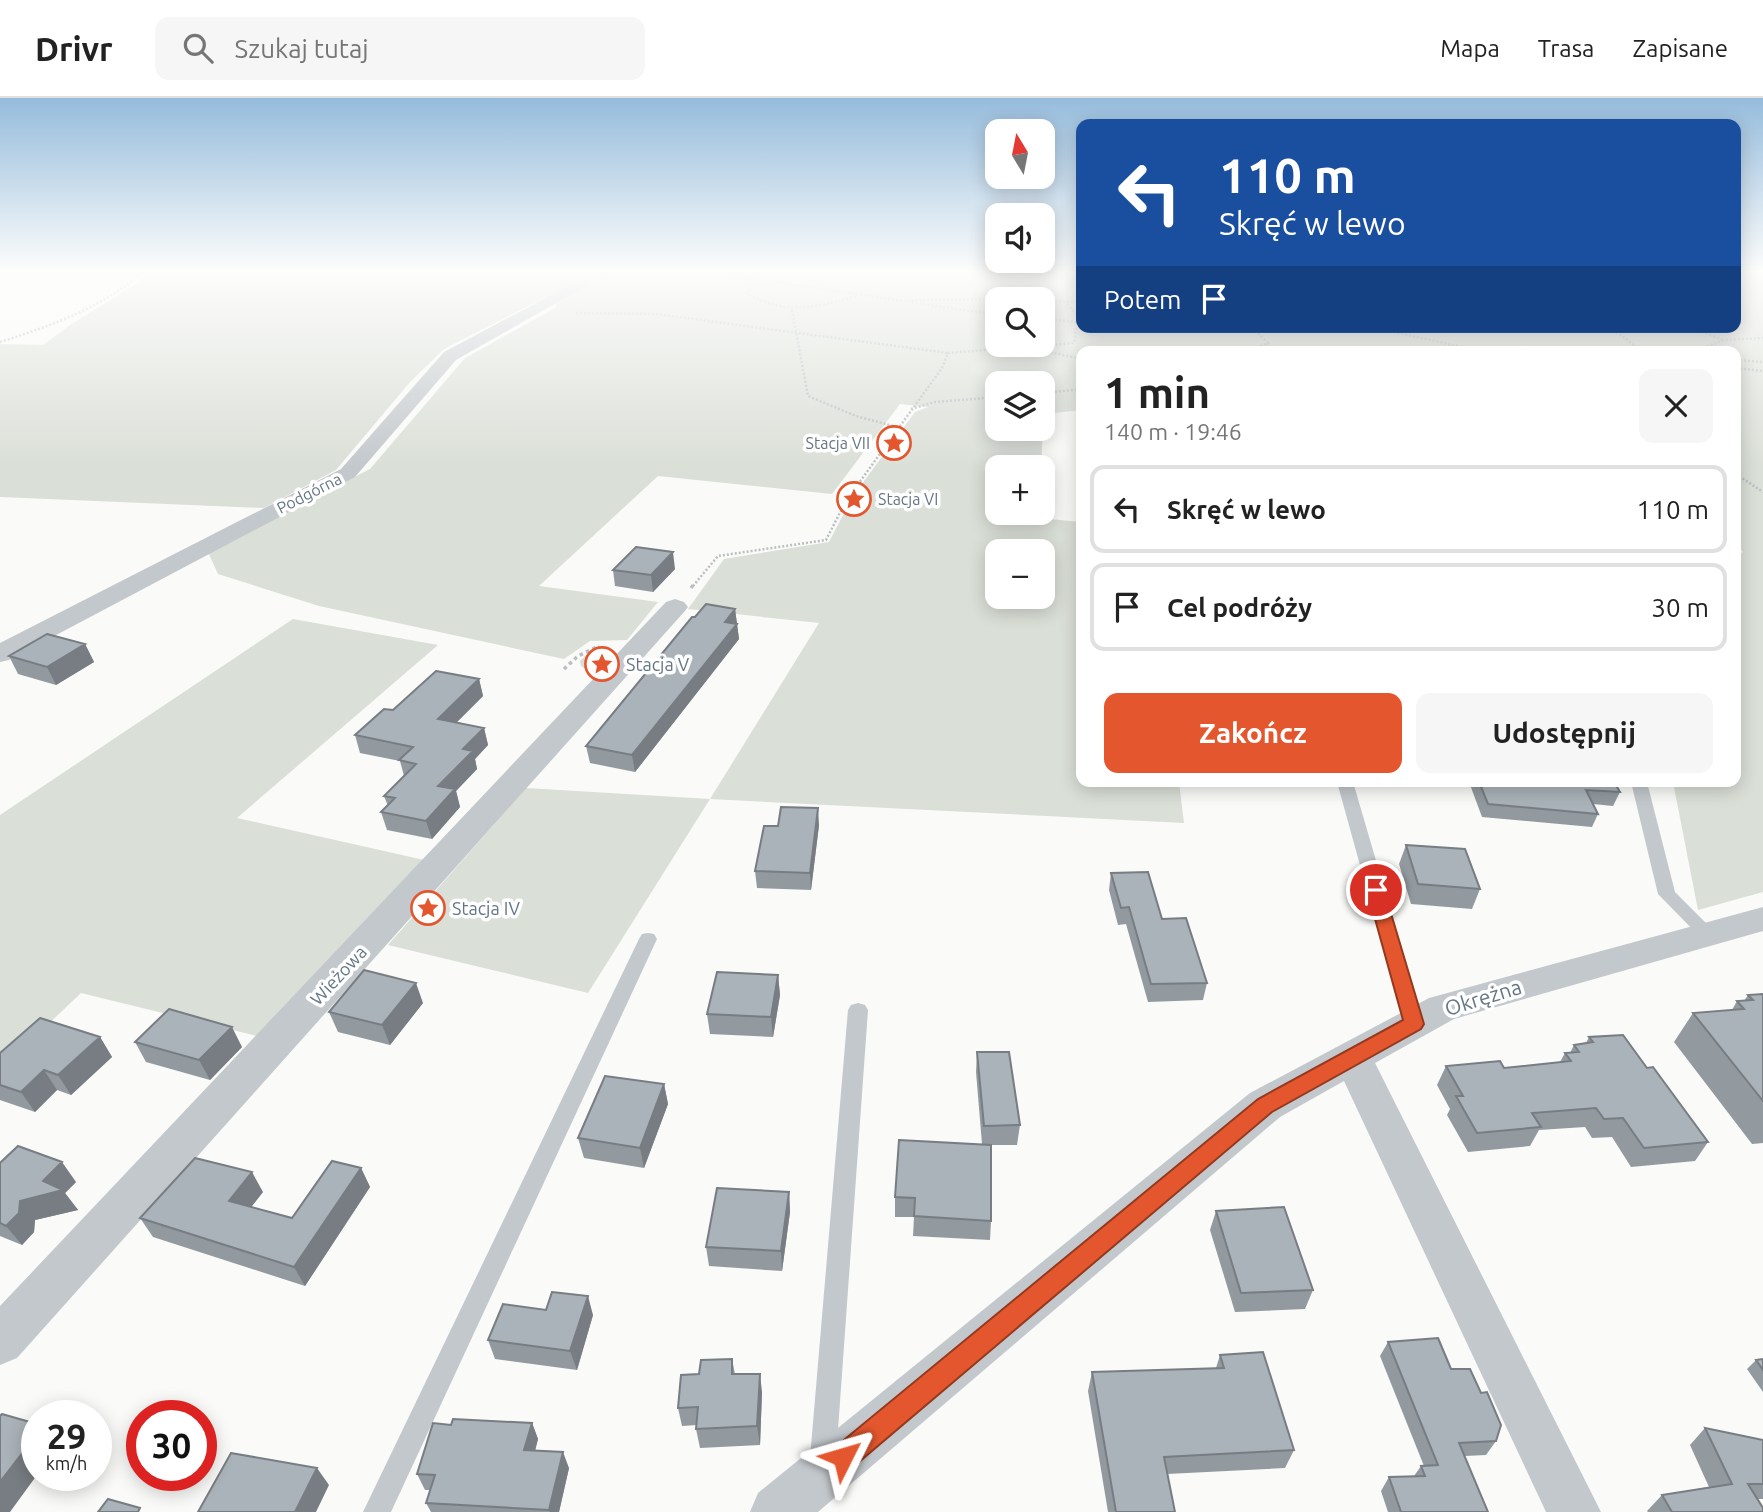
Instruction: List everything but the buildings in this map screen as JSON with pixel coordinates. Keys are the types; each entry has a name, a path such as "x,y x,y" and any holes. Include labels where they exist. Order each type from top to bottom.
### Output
{"street":[{"name":"Podgórna","path":"0,654 348,473 450,356 484,337"},
{"name":"Wieżowa","path":"0,1341 675,607"},
{"name":"Okrężna","path":"794,1500 1265,1105 1442,1008 1763,919"},
{"path":"1352,1058 1574,1512"}],"lane":[{"path":"1346,787 1414,1024"},
{"path":"1640,787 1667,894 1709,936"},
{"path":"377,1512 648,939"},
{"path":"794,1500 858,1010"}],"path":[{"path":"801,337 801,371 808,396 856,416 897,427"},
{"path":"817,337 948,353 985,350"},
{"path":"1055,345 1074,343 1075,337"},
{"path":"1262,337 1271,346"},
{"path":"1416,337 1458,346"},
{"path":"1716,337 1724,340"},
{"path":"1708,346 1724,340 1763,338"},
{"path":"1262,346 1268,343"},
{"path":"675,607 718,556 826,540 846,501 942,368 948,353"},
{"path":"1055,353 1076,358"},
{"path":"1741,360 1763,362"},
{"path":"1741,369 1763,371"},
{"path":"1055,392 1076,390"},
{"path":"911,409 935,402 985,398"},
{"path":"1741,477 1763,492"}],"shaded area":[{"path":"54,337 468,337 444,349 410,382 336,470 264,508 0,497 0,344 43,345"},
{"path":"503,337 985,337 985,357 1055,357 1055,337 1763,337 1763,892 1698,910 1674,787 1741,787 1741,346 1076,346 1076,411 1055,413 1055,371 985,371 985,441 1042,441 1042,455 985,455 985,525 1055,525 1055,520 1076,522 1076,787 1180,787 1184,823 710,799 819,623 688,609 724,559 829,542 853,496 915,412 928,407 900,404 832,494 658,476 539,586 658,602 627,640 590,641 564,659 319,606 218,574 208,552 370,469 465,358"},
{"path":"293,619 438,645 237,818 433,862 269,1039 81,993 0,1070 0,815"},
{"path":"605,649 623,655 603,677 594,675 581,666 580,661 585,656"},
{"path":"526,788 710,799 588,993 388,945"}],"place":[{"name":"Stacja VII","path":"894,443"},
{"name":"Stacja VI","path":"854,499"},
{"name":"Stacja V","path":"602,664"},
{"name":"Stacja IV","path":"428,908"}],"route":[{"path":"843,1457 1265,1105 1414,1024 1376,890"}]}
